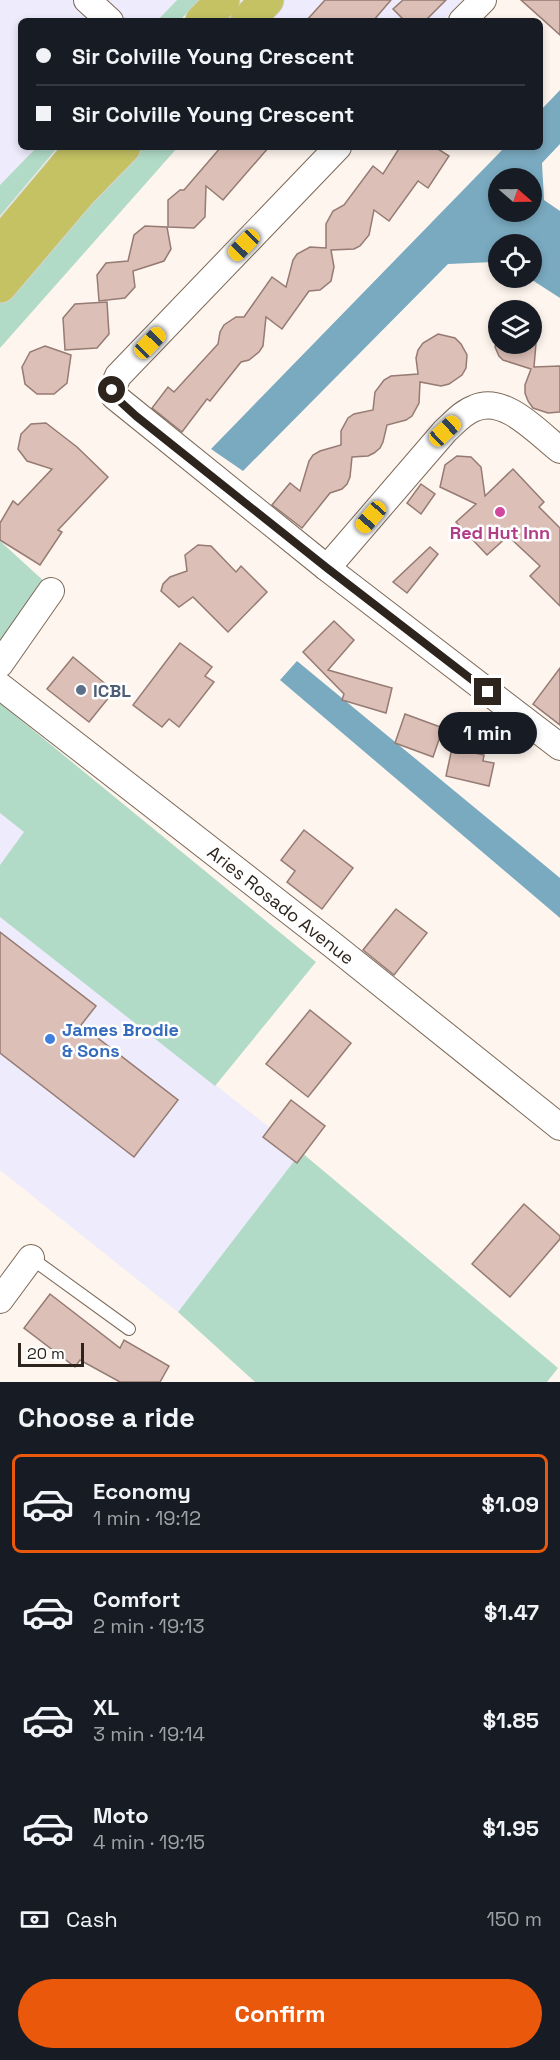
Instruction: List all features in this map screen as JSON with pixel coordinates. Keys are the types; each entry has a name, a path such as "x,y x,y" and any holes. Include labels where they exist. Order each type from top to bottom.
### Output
{"highway":[{"path":"205,18 223,0"},
{"path":"250,18 267,0"},
{"path":"0,243 79,150"},
{"path":"0,286 80,192 121,150"}],"street":[{"path":"87,0 107,18"},
{"path":"465,18 483,0"},
{"path":"335,150 118,376 112,390 114,396 327,568 560,747"},
{"path":"327,568 445,431 474,408 489,405 501,406 515,414 560,450"},
{"path":"0,664 51,591"},
{"name":"Aries Rosado Avenue","path":"0,686 334,946 560,1127"},
{"path":"0,1300 31,1258"}],"lane":[{"path":"31,1258 129,1329"}],"shaded area":[{"path":"0,0 177,0 160,18 18,18 18,150 34,150 0,185"},
{"path":"278,0 463,0 445,18 261,18"},
{"path":"0,813 24,832 0,865"},
{"path":"0,917 301,1152 178,1312 0,1170"}],"green space":[{"path":"177,0 200,0 182,18 160,18"},
{"path":"34,150 55,150 0,216 0,185"},
{"path":"137,150 175,150 0,348 0,303"},
{"path":"0,541 47,584 0,640"},
{"path":"0,703 316,962 215,1086 0,917 0,865 24,832 0,813"},
{"path":"301,1152 558,1368 547,1382 255,1382 178,1312"}],"water":[{"path":"560,90 560,144 542,163 544,200 560,211 560,298 542,286 542,234 488,234 488,262 448,264 243,471 211,449 502,150 543,150 543,108"},
{"path":"297,661 560,878 560,918 280,680"}],"building":[{"path":"325,0 391,0 376,18 309,18"},
{"path":"403,0 446,0 428,18 402,18 393,9"},
{"path":"521,0 560,0 560,35"},
{"path":"218,150 266,150 223,200 206,186 205,217 194,228 168,227 168,200 180,190 184,190"},
{"path":"398,150 440,150 449,156 428,188 418,181 389,221 374,210 369,235 360,246 354,249 331,250 334,267 331,281 320,290 309,291 282,329 266,317 263,346 259,352 249,360 241,362 210,401 207,399 182,432 152,408 168,387 174,392 218,344 224,325 236,317 244,317 272,277 286,287 293,260 297,254 310,247 326,248 326,224 333,211 344,205 373,166 383,174"},
{"path":"145,226 167,227 171,249 164,261 133,271 135,287 125,298 99,301 97,275 106,263 128,261 134,235"},
{"path":"107,302 109,334 97,348 65,350 63,318 75,304"},
{"path":"438,334 455,338 461,344 467,355 466,368 462,375 449,384 441,386 420,382 419,403 412,416 387,425 383,442 374,453 368,456 352,457 347,484 342,489 330,493 302,528 272,505 290,483 300,491 313,455 341,445 341,431 348,418 354,414 373,410 375,392 384,380 391,376 418,374 416,358 418,350 423,343"},
{"path":"45,346 71,355 67,383 54,394 37,394 25,384 22,367 30,352"},
{"path":"498,354 535,354 534,367 560,366 560,412 548,413 533,408 525,393 525,385 531,369 503,360"},
{"path":"46,423 77,447 108,477 58,530 62,532 40,565 0,540 0,523 13,501 18,505 52,469 27,461 18,449 21,434 31,424"},
{"path":"457,456 471,457 481,467 485,496 513,469 544,502 539,507 560,528 560,606 530,576 540,566 508,536 487,555 456,522 476,504 440,487 445,465"},
{"path":"421,484 435,494 421,514 407,503"},
{"path":"198,545 211,546 236,572 241,566 267,592 228,632 193,597 179,607 161,591 163,584 170,577 187,571 185,555"},
{"path":"430,547 438,554 407,593 393,582"},
{"path":"334,621 354,640 328,670 392,688 386,713 342,700 344,694 303,652"},
{"path":"180,643 212,667 205,676 214,682 179,727 169,719 162,727 133,705"},
{"name":"ICBL","path":"73,657 114,691 89,722 47,689"},
{"path":"560,668 560,725 533,704"},
{"path":"405,714 443,728 433,757 395,743"},
{"path":"452,748 484,755 483,761 494,763 489,786 446,776"},
{"path":"304,830 353,868 322,909 287,882 295,871 281,860"},
{"path":"396,909 427,933 394,975 363,950"},
{"name":"James Brodie & Sons","path":"0,932 96,1006 81,1025 178,1100 134,1157 0,1053"},
{"path":"310,1010 351,1043 308,1097 266,1064"},
{"path":"291,1100 325,1126 297,1163 263,1137"},
{"path":"524,1204 560,1236 560,1239 510,1297 472,1264"},
{"path":"50,1294 120,1348 124,1340 169,1366 160,1382 120,1382 80,1360 75,1367 24,1328"}],"place":[{"name":"Red Hut Inn","path":"500,512"},
{"name":"ICBL","path":"81,690"},
{"name":"James Brodie & Sons","path":"50,1039"}],"route":[{"path":"112,390 119,402 136,416 488,692"}]}
